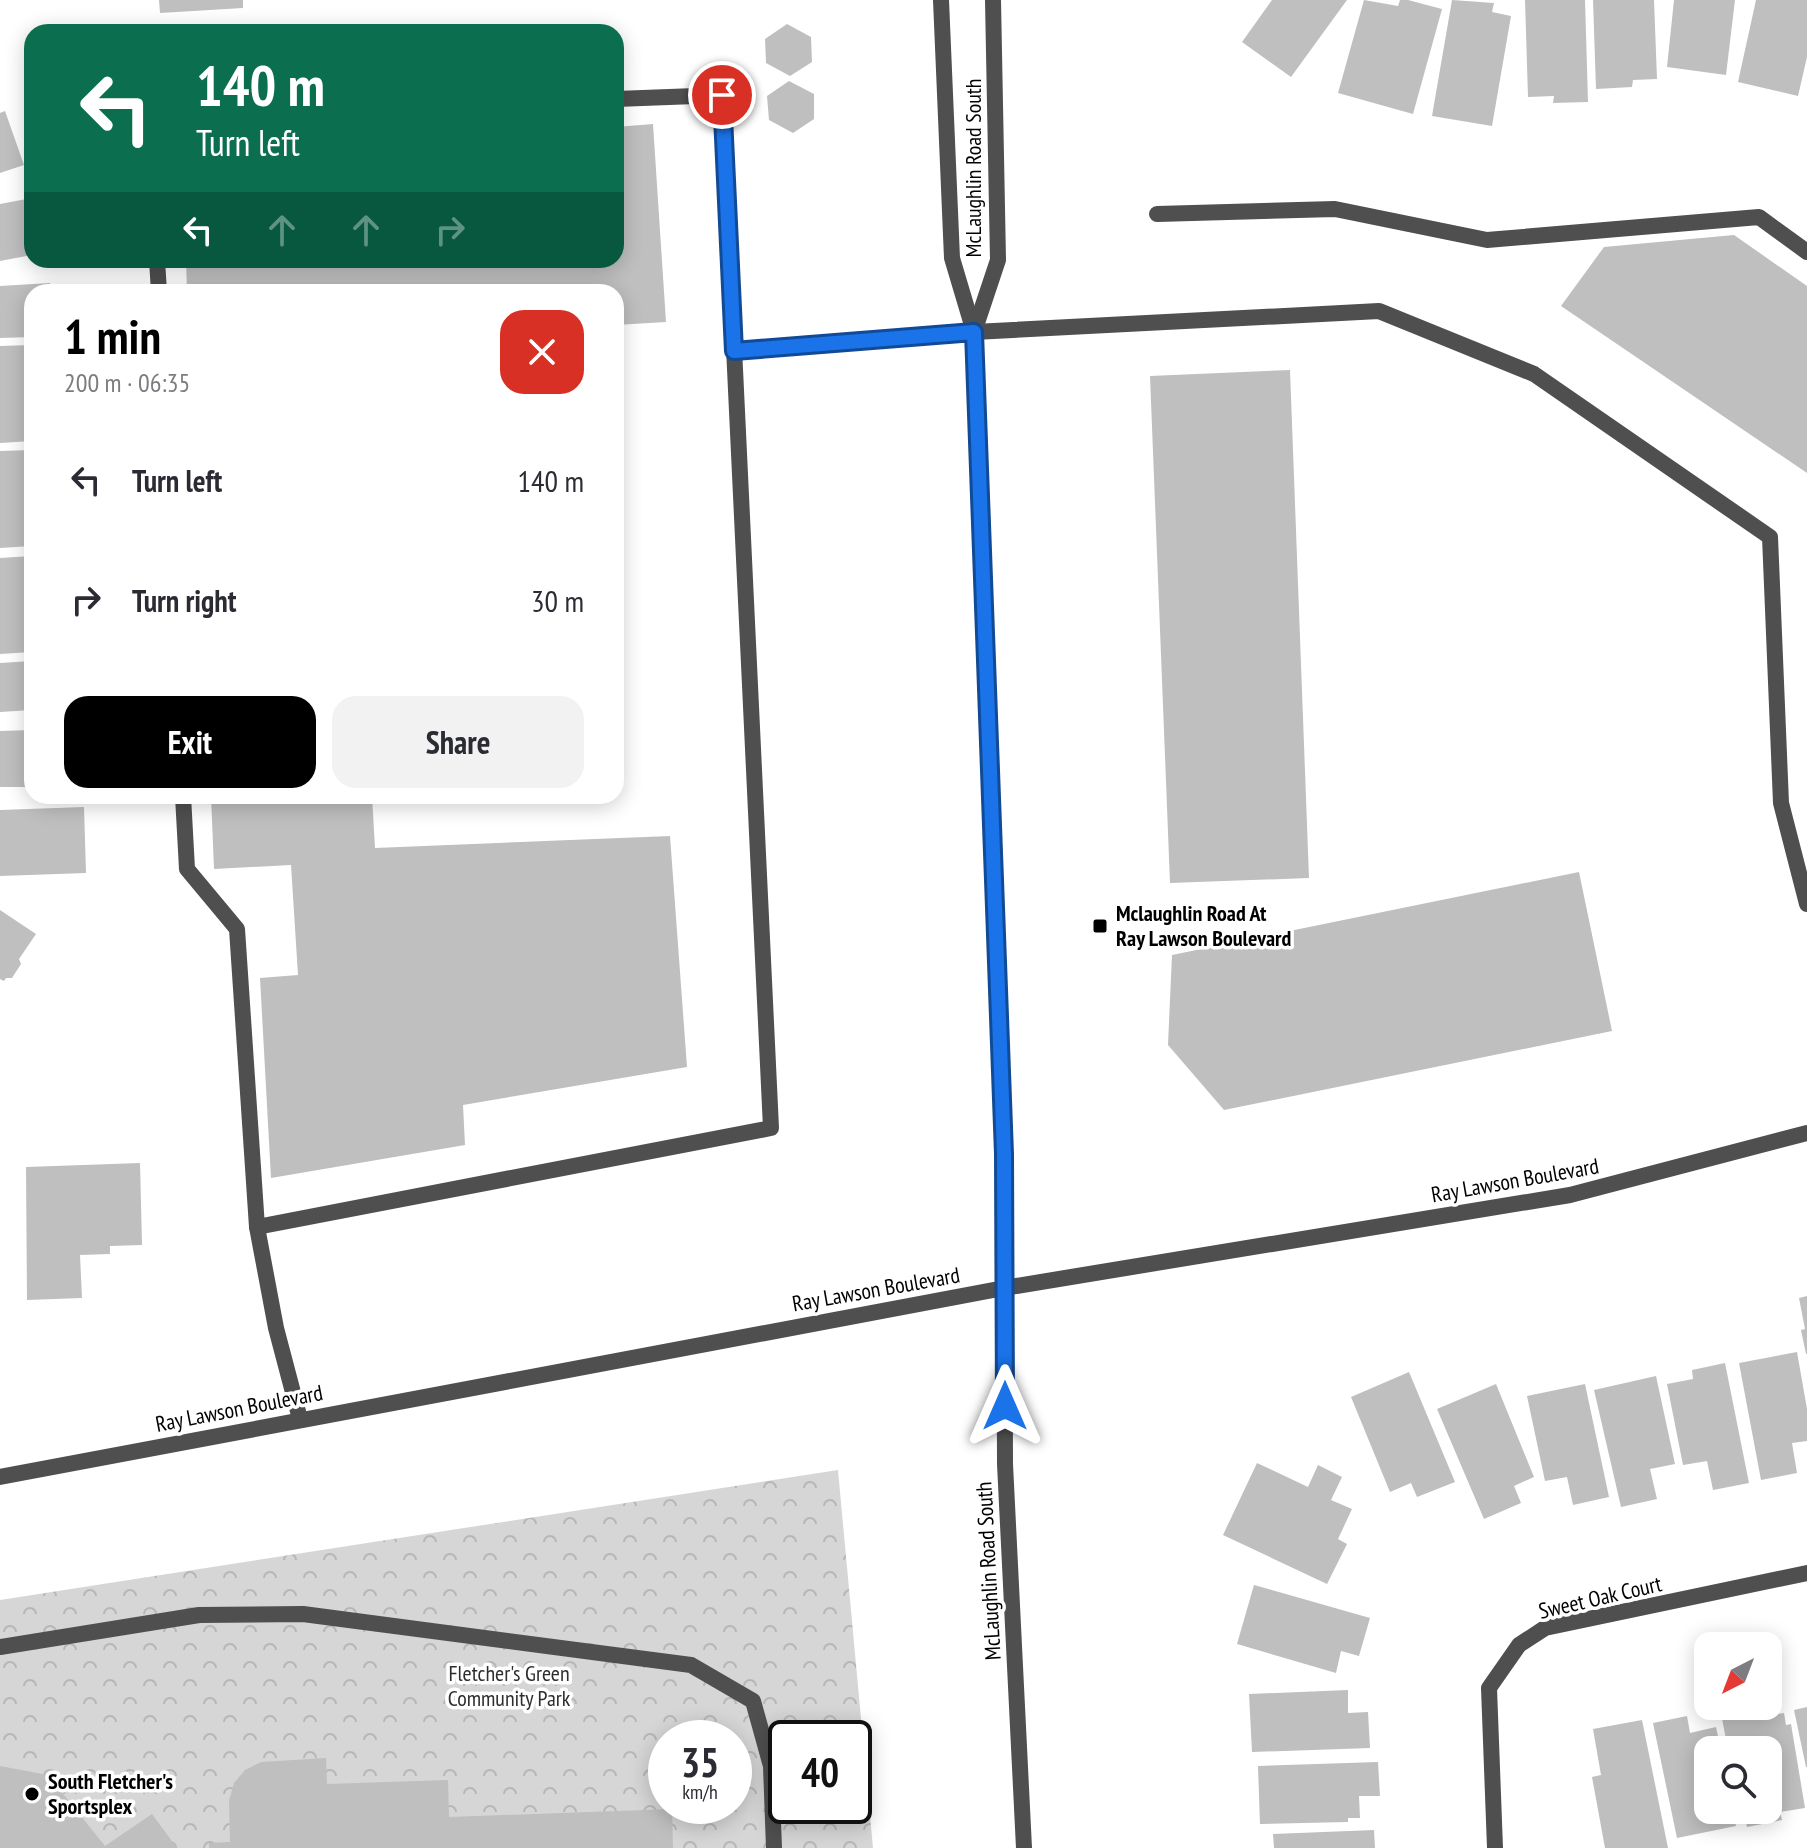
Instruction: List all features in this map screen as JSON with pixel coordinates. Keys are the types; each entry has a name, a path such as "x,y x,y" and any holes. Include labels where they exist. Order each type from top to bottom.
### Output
{"street":[{"name":"McLaughlin Road South","path":"941,0 952,258 974,332 1004,1154 1005,1464 1024,1848"},
{"name":"McLaughlin Road South","path":"974,332 998,260 993,0"},
{"path":"257,1227 771,1128 722,95 624,99"},
{"path":"1157,214 1335,209 1487,240 1759,217 1807,252"},
{"path":"734,351 974,332 1379,311 1534,374 1770,537 1781,803 1807,904"},
{"path":"183,804 187,869 237,929 257,1227 276,1328 300,1419"},
{"name":"Ray Lawson Boulevard","path":"0,1477 1004,1288 1570,1195 1807,1133"},
{"name":"Sweet Oak Court","path":"1495,1848 1489,1688 1519,1645 1545,1628 1807,1573"},
{"path":"0,1647 199,1615 303,1614 691,1665 753,1701 771,1766 774,1848"}],"green space":[{"name":"Fletcher's Green Community Park","path":"838,1470 861,1720 768,1720 768,1824 871,1824 873,1848 0,1848 0,1600"}],"building":[{"path":"159,0 243,0 243,8 160,13"},
{"path":"1272,0 1347,0 1291,77 1242,42"},
{"path":"1364,0 1398,6 1400,0 1408,0 1442,9 1413,114 1338,93"},
{"path":"1452,0 1494,3 1492,12 1511,16 1492,126 1432,116"},
{"path":"1525,0 1585,0 1588,102 1553,103 1554,96 1528,97"},
{"path":"1593,0 1654,0 1657,79 1633,80 1632,87 1596,89"},
{"path":"1674,0 1735,0 1726,75 1667,67"},
{"path":"1756,0 1807,0 1807,57 1798,96 1738,82"},
{"path":"787,24 811,37 812,62 790,76 766,63 765,39"},
{"path":"789,81 814,94 814,119 793,133 769,120 767,96"},
{"path":"5,111 24,165 0,173 0,113"},
{"path":"653,124 666,322 624,325 624,284 187,284 186,268 624,268 624,126"},
{"path":"24,200 24,256 0,261 0,204"},
{"path":"1734,235 1807,286 1807,473 1561,306 1604,247"},
{"path":"24,285 24,337 0,338 0,286"},
{"path":"24,345 24,442 0,443 0,346"},
{"path":"1290,370 1309,878 1170,883 1150,376"},
{"path":"24,450 24,546 0,548 0,451"},
{"path":"24,556 24,652 0,654 0,558"},
{"path":"24,662 24,710 0,712 0,663"},
{"path":"24,730 24,787 0,787 0,731"},
{"path":"211,804 372,804 375,848 670,836 687,1067 463,1105 465,1145 271,1178 260,978 298,975 291,865 214,869"},
{"path":"84,807 86,873 0,876 0,810"},
{"path":"1579,872 1612,1031 1224,1110 1168,1045 1172,955"},
{"path":"0,910 36,934 19,959 21,964 12,978 4,981 0,979"},
{"path":"140,1163 142,1245 110,1246 110,1254 80,1255 82,1298 27,1300 26,1167"},
{"path":"1807,1296 1807,1354 1806,1354 1799,1298"},
{"path":"1797,1352 1807,1409 1807,1441 1792,1443 1797,1473 1761,1480 1739,1363"},
{"path":"1725,1363 1749,1483 1713,1490 1707,1461 1683,1465 1667,1384 1693,1379 1692,1370"},
{"path":"1409,1372 1455,1482 1417,1497 1411,1483 1390,1492 1351,1397"},
{"path":"1656,1376 1675,1464 1650,1469 1657,1499 1621,1507 1594,1390"},
{"path":"1496,1384 1534,1477 1514,1486 1521,1503 1484,1519 1437,1409"},
{"path":"1585,1384 1609,1497 1573,1505 1567,1477 1545,1481 1527,1396"},
{"path":"1257,1463 1308,1487 1318,1465 1342,1477 1331,1500 1352,1509 1338,1539 1347,1544 1327,1584 1223,1535"},
{"path":"1254,1585 1370,1618 1359,1656 1341,1651 1336,1673 1237,1644"},
{"path":"1348,1690 1348,1713 1368,1712 1370,1748 1252,1752 1249,1694"},
{"path":"1807,1707 1807,1767 1806,1767 1794,1710"},
{"path":"1784,1713 1786,1725 1791,1724 1805,1808 1782,1812 1782,1736 1725,1736 1722,1720 1782,1720"},
{"path":"1687,1716 1690,1733 1716,1727 1718,1736 1694,1736 1694,1824 1736,1826 1677,1838 1653,1723"},
{"path":"1642,1720 1668,1848 1605,1848 1592,1777 1601,1775 1593,1729"},
{"path":"326,1758 327,1784 448,1780 449,1817 648,1810 648,1824 672,1824 673,1848 209,1848 209,1843 230,1842 229,1801 234,1783 245,1770 261,1762"},
{"path":"1378,1762 1380,1796 1359,1796 1360,1818 1348,1818 1348,1822 1260,1824 1258,1766"},
{"name":"South Fletcher's Sportsplex","path":"0,1766 48,1775 105,1846 152,1814 177,1848 0,1848"},
{"path":"1374,1830 1375,1848 1274,1848 1273,1834"}],"place":[{"name":"Mclaughlin Road At Ray Lawson Boulevard","path":"1100,926"},
{"name":"South Fletcher's Sportsplex","path":"32,1794"}],"route":[{"path":"722,95 734,351 974,332 1004,1154 1005,1406"}]}
